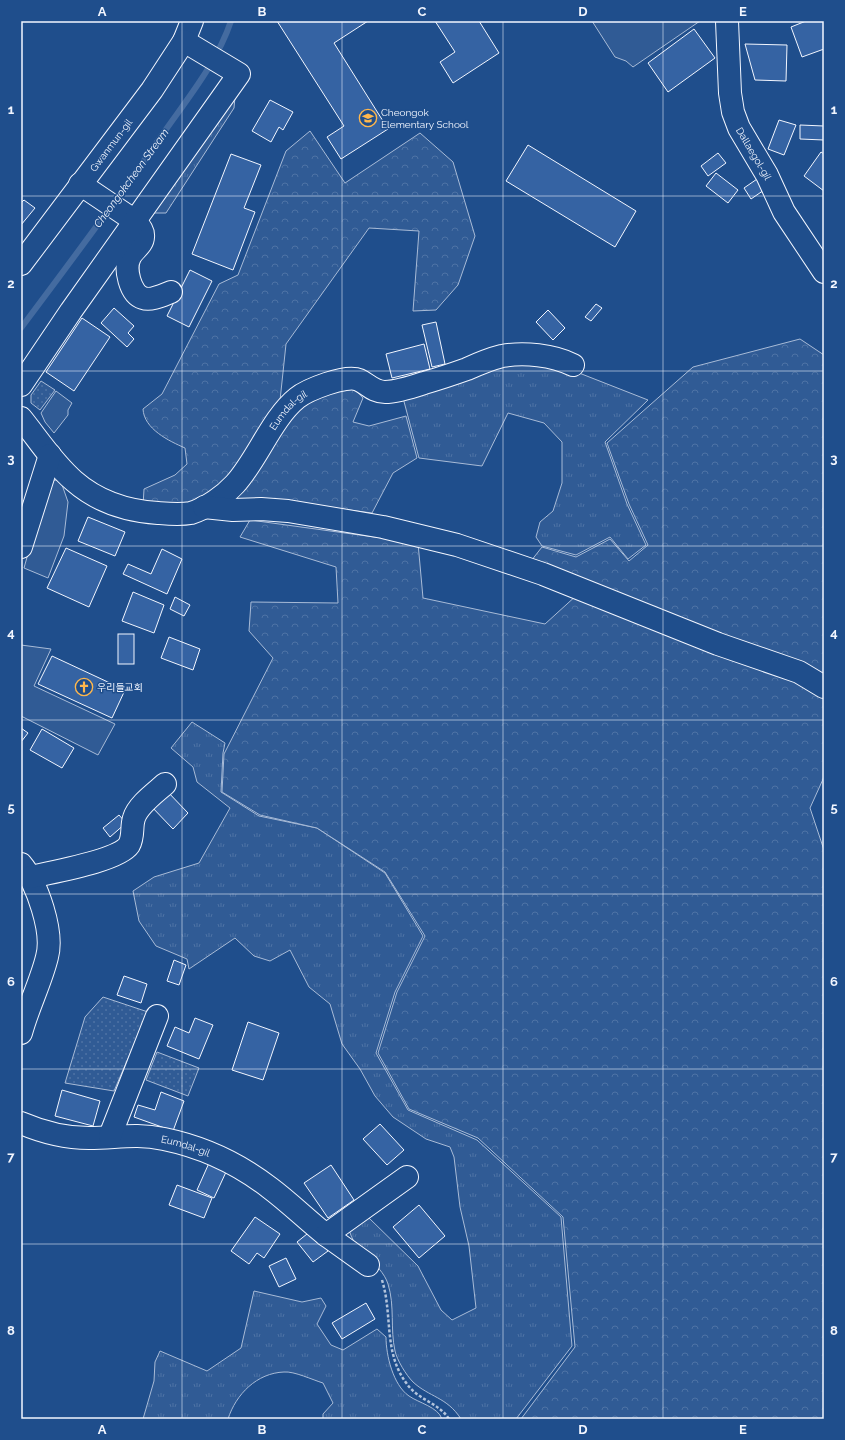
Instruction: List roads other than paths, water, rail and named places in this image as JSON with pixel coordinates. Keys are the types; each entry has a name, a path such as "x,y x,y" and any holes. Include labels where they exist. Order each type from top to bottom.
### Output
{"street":[{"name":"Gwanmun-gil","path":"21,264 85,187 152,90 188,43 192,21"},
{"name":"Dallaegol-gil","path":"728,21 730,93 733,112 739,128 767,175 784,212 824,272"},
{"path":"21,385 132,219 239,74 188,43"},
{"path":"85,187 132,219 141,228 144,236 142,242 130,256 127,265 128,276 132,287 144,298 155,297 171,292"},
{"name":"Eumdal-gil","path":"21,418 50,455 74,481 96,497 118,507 142,512 177,515 192,512 204,507 221,496 236,483 284,413 297,398 320,387 346,378 358,379 371,389 384,392 412,387 501,356 523,355 551,358 562,360 573,365"},
{"path":"21,547 50,455"},
{"path":"204,507 233,510 261,509 288,511 383,527 457,545 543,574 718,644 799,672 824,686"},
{"path":"21,1033 47,957 49,946 43,913 26,871 105,859 117,854 128,846 133,837 134,817 139,809 165,784"},
{"path":"110,1136 157,1016"},
{"name":"Eumdal-gil","path":"21,1123 48,1132 71,1137 141,1134 166,1139 208,1152 242,1168 269,1187 326,1235 368,1265"},
{"path":"326,1235 406,1177"}],"waterway":[{"name":"Cheongokcheon Stream","path":"21,328 110,208 191,94 210,66 231,21"}],"place":[{"name":"Cheongok Elementary School","path":"368,118"},
{"name":"우리들교회","path":"84,687"}]}
